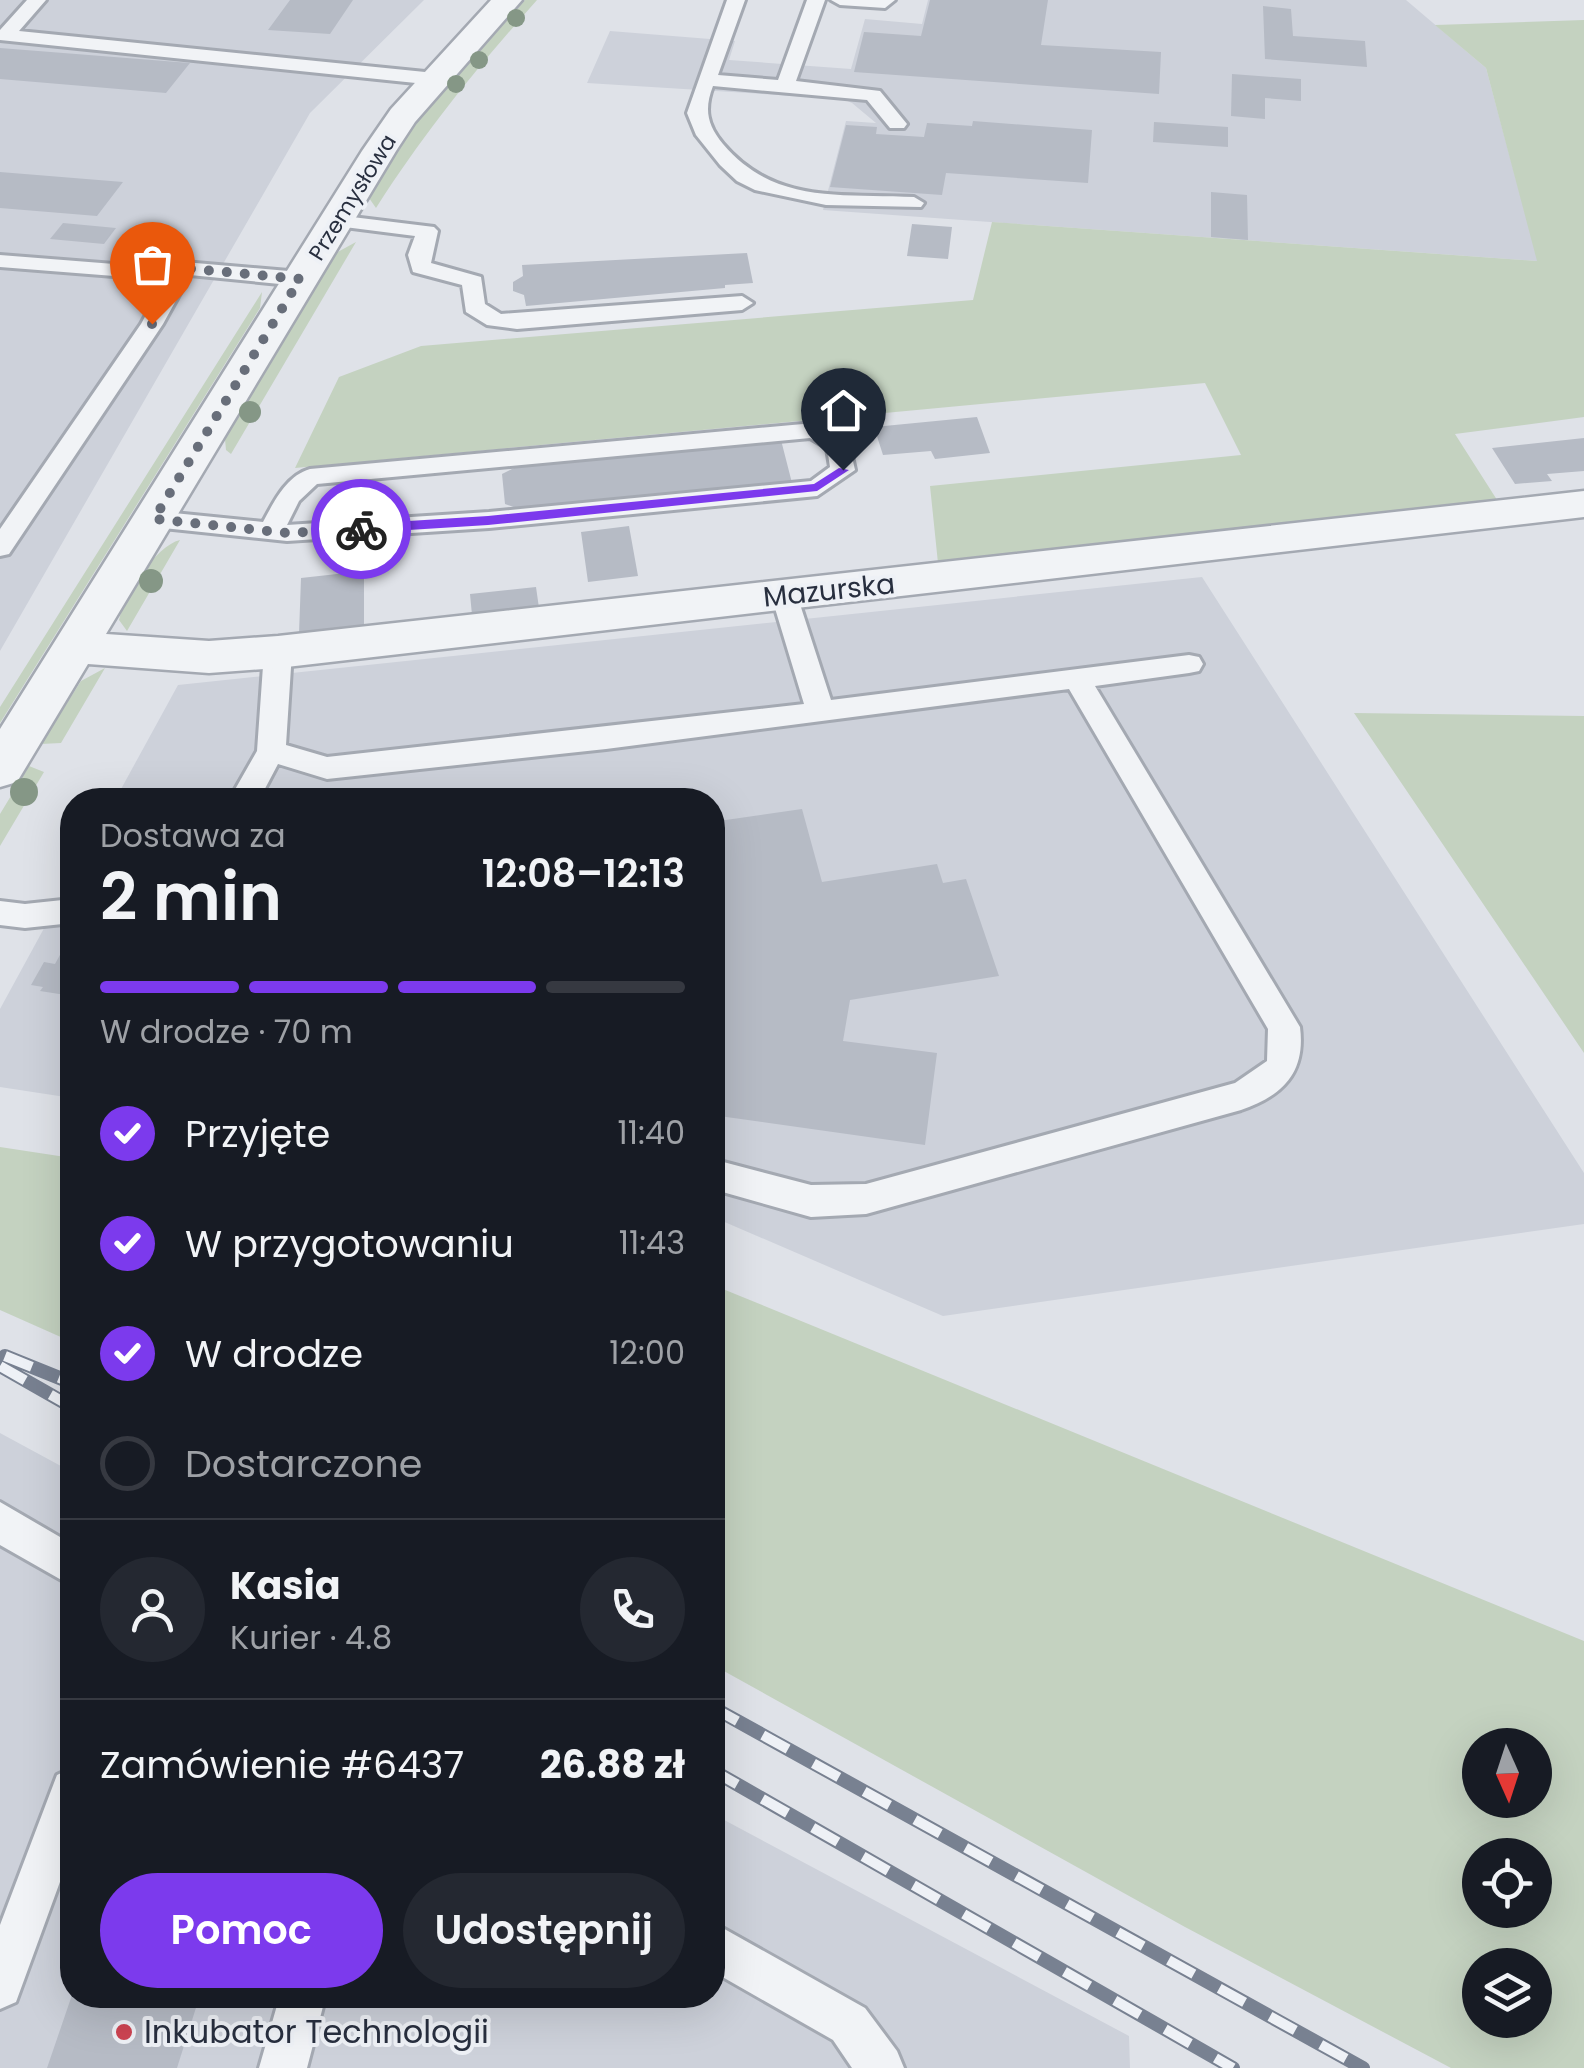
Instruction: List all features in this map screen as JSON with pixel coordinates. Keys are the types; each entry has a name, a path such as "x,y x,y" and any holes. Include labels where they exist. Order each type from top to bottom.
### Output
{"street":[{"name":"Przemysłowa","path":"0,768 395,128 507,0"},
{"name":"Mazurska","path":"74,647 209,658 278,652 1584,504"}],"lane":[{"path":"2,35 37,0"},
{"path":"736,0 695,102 698,126 740,174 762,186 794,194 914,202"},
{"path":"785,86 816,0"},
{"path":"840,0 886,0"},
{"path":"2,35 435,79"},
{"path":"707,80 873,94 897,124"},
{"path":"336,221 427,231 418,255 421,267 437,273 462,273 473,282 474,307 495,320 742,304"},
{"path":"0,261 114,270 183,268 300,279"},
{"path":"0,548 152,324 183,268"},
{"path":"154,519 270,532 488,520 817,488 843,470 838,444 814,430 310,477 289,497 270,532"},
{"path":"784,596 820,712"},
{"path":"250,788 270,751 278,652"},
{"path":"270,751 327,768 820,712 1189,664"},
{"path":"725,1178 811,1201 866,1199 1242,1096 1269,1084 1284,1068 1288,1048 1284,1027 1076,678"},
{"path":"0,913 25,916 60,912"},
{"path":"0,1522 60,1559"},
{"path":"0,1986 60,1823"},
{"path":"725,1952 849,2024 880,2068"},
{"path":"283,2068 299,2008"}],"shaded area":[{"path":"0,0 424,0 310,113 0,651"},
{"path":"928,0 1406,0 1486,68 1538,261 823,210 846,121 876,123 852,103 843,99 587,83 610,31 735,41 729,60 851,69 865,19 922,24"},
{"path":"1202,577 1584,1173 1584,1224 943,1316 725,1222 725,788 122,788 178,685"},
{"path":"60,899 60,1096 0,1087 0,1009"},
{"path":"0,1433 60,1466 60,2008 725,2008 725,1820 1129,2036 1130,2068 0,2068"}],"green space":[{"path":"525,0 537,0 452,101 376,208 369,198 416,123"},
{"path":"1584,20 1584,417 1455,434 1499,503 938,563 930,486 1241,455 1205,383 295,468 339,377 421,346 973,300 992,222 1537,261 1486,68 1435,25"},
{"path":"356,242 231,454 226,450 225,439 334,254"},
{"path":"262,292 260,308 0,723 0,707"},
{"path":"180,540 127,631 119,620 134,585 151,561"},
{"path":"105,668 61,743 41,744 81,681"},
{"path":"1354,713 1584,716 1584,1053"},
{"path":"29,766 44,772 0,846 0,814"},
{"path":"0,1147 60,1156 60,1337 0,1310"},
{"path":"725,1290 1584,1641 1584,2068 1451,2068 1185,1927 725,1672"}],"building":[{"path":"290,0 353,0 330,34 268,30"},
{"path":"930,0 1048,0 1041,45 1161,52 1159,94 854,72 864,32 921,36"},
{"path":"1263,6 1291,9 1293,36 1365,41 1367,67 1265,59"},
{"path":"0,48 190,63 166,93 0,79"},
{"path":"1232,74 1301,79 1301,101 1265,98 1265,119 1231,116"},
{"path":"973,121 1092,130 1088,183 946,173 942,195 830,187 846,125 877,127 876,134 924,137 927,123 972,126"},
{"path":"1154,122 1228,127 1228,147 1153,142"},
{"path":"0,172 123,182 97,216 0,208"},
{"path":"1211,192 1247,195 1248,240 1211,237"},
{"path":"63,223 116,228 104,244 50,239"},
{"path":"912,224 952,227 948,259 907,256"},
{"path":"747,253 753,283 725,288 526,306 524,295 513,291 513,282 523,276 522,265"},
{"path":"977,417 990,453 935,459 931,451 883,455 874,427"},
{"path":"1584,438 1584,471 1547,474 1552,481 1515,484 1492,448"},
{"path":"781,440 792,483 522,510 505,504 502,474 518,466"},
{"path":"629,526 638,576 588,582 581,532"},
{"path":"364,571 364,627 299,634 301,578"},
{"path":"536,587 539,608 472,615 470,594"},
{"path":"802,809 822,882 937,864 943,883 966,879 999,976 850,1000 843,1041 937,1053 925,1145 725,1117 725,820"},
{"path":"60,955 60,994 40,991 43,987 31,985 44,962 55,964"},
{"name":"Inkubator Technologii","path":"68,2008 196,2008 177,2068 47,2068"}],"railway":[{"path":"5,1356 60,1378"},
{"path":"0,1366 60,1400"},
{"path":"725,1714 1363,2068"},
{"path":"725,1777 1233,2068"}],"way so far":[{"path":"152,324 183,268 300,279 154,519 287,533 361,529"}],"place":[{"name":"Inkubator Technologii","path":"124,2032"}],"route":[{"path":"361,529 817,488 843,470"}]}
